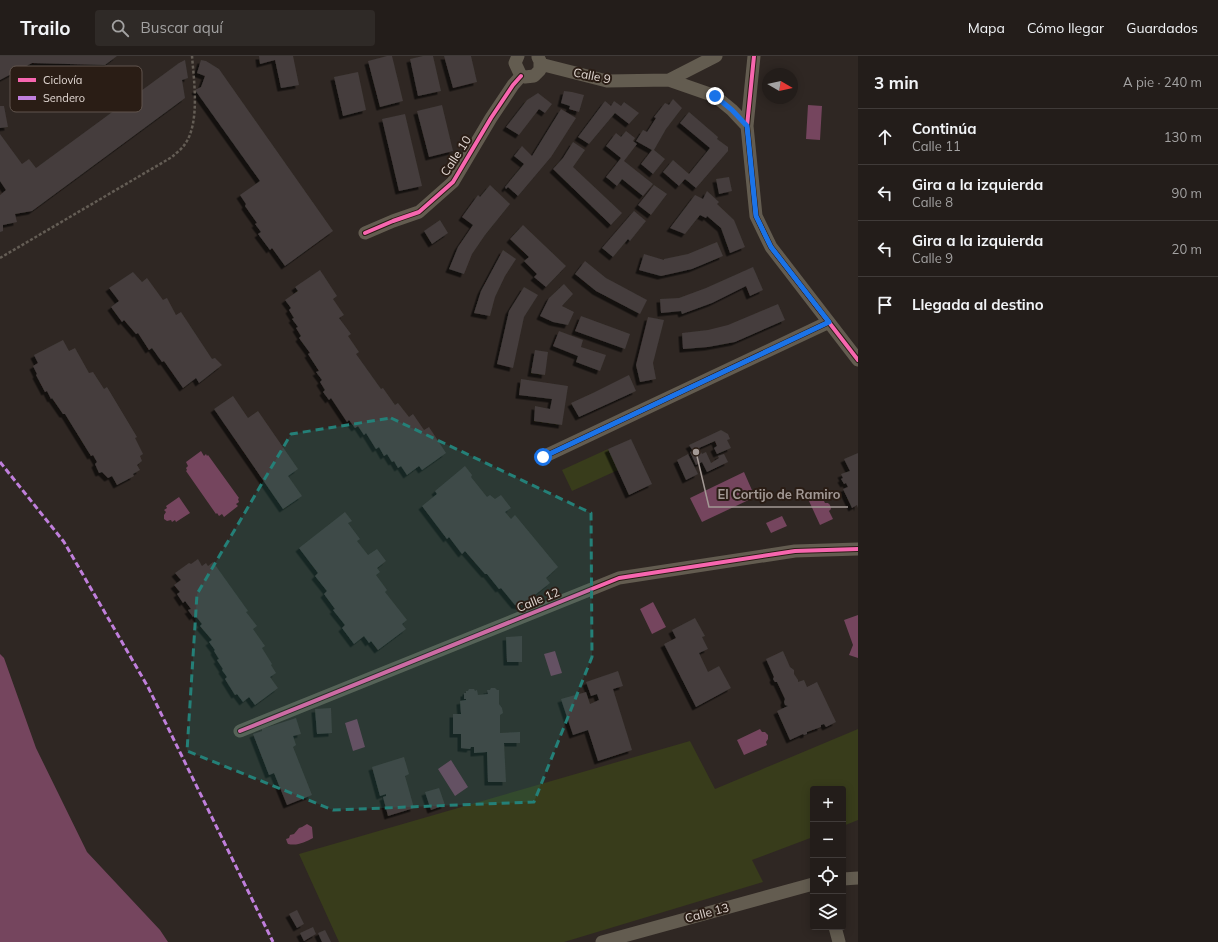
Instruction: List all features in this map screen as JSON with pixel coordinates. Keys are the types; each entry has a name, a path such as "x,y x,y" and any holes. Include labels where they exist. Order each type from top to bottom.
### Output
{"street":[{"path":"518,56 515,64 521,76"},
{"name":"Calle 9","path":"669,80 716,56"},
{"path":"754,56 747,126 756,216 771,247 858,360"},
{"name":"Calle 9","path":"521,76 534,76 540,70 539,60 607,81 669,80 715,96 732,110 747,126"},
{"name":"Calle 10","path":"365,233 393,221 420,212 453,182 512,85 521,76"},
{"path":"543,457 829,322"},
{"name":"Calle 12","path":"240,731 620,578 795,551 858,549"},
{"path":"846,879 858,878"},
{"name":"Calle 13","path":"602,942 810,885"},
{"path":"836,930 839,942"}],"path":[{"path":"0,258 172,157 185,145 190,135 195,108 192,56"}],"highlighted area":[{"path":"391,418 591,513 592,657 534,802 333,810 187,751 197,594 291,434"}],"green space":[{"path":"608,449 618,470 572,491 562,470"},
{"path":"858,729 858,820 846,825 846,786 810,786 810,838 752,860 763,882 564,942 339,942 299,854 690,741 715,789"}],"shaded area":[{"path":"808,105 822,106 820,140 806,139"},
{"path":"201,451 204,456 206,454 207,456 208,455 239,498 239,502 236,504 238,506 224,517 222,514 219,516 217,513 216,514 186,471 188,466 186,462"},
{"path":"744,472 755,497 702,522 690,498"},
{"path":"821,495 825,503 830,505 831,509 829,511 833,519 820,525 809,501"},
{"path":"179,497 190,513 176,522 175,520 172,522 171,520 167,521 164,519 166,512 164,510 167,508 166,506"},
{"path":"782,516 787,526 771,533 766,523"},
{"path":"653,602 666,627 652,634 640,609"},
{"path":"858,615 858,658 849,655 853,645 844,620"},
{"path":"555,651 562,673 551,676 544,654"},
{"path":"0,654 4,658 36,748 87,852 160,930 168,942 0,942"},
{"path":"357,719 365,747 353,751 345,723"},
{"path":"760,729 768,735 766,742 767,745 744,755 737,740"},
{"path":"451,760 468,787 455,796 438,769"},
{"path":"307,824 312,827 313,838 298,844 288,844 286,839 289,838 290,835 294,834 299,828"}],"building":[{"path":"0,56 117,56 105,65 32,63 26,66 10,66 10,75 0,80"},
{"path":"259,56 293,56 299,85 281,88 275,60 260,64"},
{"path":"392,56 403,101 380,107 368,61"},
{"path":"423,56 433,56 441,91 418,96 410,59"},
{"path":"444,56 471,56 477,82 453,88"},
{"path":"185,60 188,78 182,80 185,98 32,211 15,214 17,222 3,225 3,231 0,232 0,195 6,190 0,181 0,134 22,164 29,159 36,168 112,112 142,112 142,90"},
{"path":"201,60 206,61 219,69 333,231 285,266 272,248 270,250 258,234 261,232 255,224 257,223 245,206 246,204 240,195 260,181 195,90 201,87 205,76 197,73"},
{"path":"358,72 366,110 343,116 334,77"},
{"path":"564,91 584,95 579,112 569,109 570,106 561,103"},
{"path":"538,93 552,104 545,113 539,109 519,135 506,127 527,100"},
{"path":"673,99 682,108 666,129 654,150 665,159 653,174 641,164 652,150 636,141 643,130 647,132 656,118 654,117 665,103 669,105"},
{"path":"605,101 611,106 614,101 621,106 624,102 639,113 629,124 615,113 589,144 578,137"},
{"path":"442,105 453,151 429,157 417,111"},
{"path":"0,106 4,106 8,127 0,128"},
{"path":"561,109 576,118 551,157 518,196 508,187 506,189 505,187 524,164 514,156 522,146 532,156"},
{"path":"689,112 718,137 717,139 728,147 728,151 696,188 685,179 679,186 663,172 673,160 689,174 710,148 680,123"},
{"path":"405,114 422,186 399,191 382,119"},
{"path":"626,131 635,138 633,141 637,144 624,161 653,184 643,196 622,179 617,186 606,177 621,158 606,146 616,133 621,137"},
{"path":"573,142 585,150 573,167 622,213 611,225 553,169 563,158"},
{"path":"729,177 732,191 719,194 716,179"},
{"path":"490,185 510,204 472,254 464,274 449,269 458,247 473,225 462,217 478,195 480,197"},
{"path":"654,185 667,194 651,215 638,205"},
{"path":"707,191 719,202 717,204 734,220 745,247 730,253 721,228 707,216 706,218 700,215 685,234 670,228 695,195 703,199"},
{"path":"634,211 646,221 630,241 628,239 613,257 602,248"},
{"path":"440,220 448,233 432,244 424,231"},
{"path":"523,225 566,266 546,287 534,277 537,274 524,261 529,257 510,239"},
{"path":"717,242 723,256 692,269 661,276 639,270 644,254 664,260 688,254"},
{"path":"503,250 516,259 505,276 495,297 490,316 474,313 481,291"},
{"path":"585,261 606,278 647,300 640,314 596,291 575,274"},
{"path":"753,267 763,290 750,296 746,286 712,303 682,314 681,311 661,313 660,299 679,298 706,288"},
{"path":"320,270 337,296 333,299 344,315 339,318 351,334 348,336 359,352 356,354 381,389 383,388 395,405 398,403 409,417 413,414 424,430 429,427 446,453 422,470 419,466 407,475 401,466 398,468 387,454 384,456 379,447 376,449 366,433 364,435 358,426 355,428 349,420 347,422 331,398 329,400 323,392 325,390 320,382 322,380 316,372 319,371 308,354 310,353 299,338 301,336 296,328 298,327 292,319 294,318 289,310 291,308 285,300 298,291 295,287"},
{"path":"133,272 142,282 147,278 163,300 167,298 176,315 181,312 212,359 215,358 222,365 199,383 196,378 183,388 164,361 162,362 152,348 149,350 138,333 136,334 124,320 122,322 111,307 119,301 109,288"},
{"path":"564,284 573,294 562,306 574,312 568,325 553,322 540,316 549,298"},
{"path":"524,287 538,295 524,317 513,368 497,364 509,311"},
{"path":"778,304 785,320 735,342 708,347 683,349 682,333 708,330 728,325"},
{"path":"581,316 630,334 625,349 575,331"},
{"path":"648,317 664,320 653,363 656,379 640,382 636,365"},
{"path":"559,331 583,340 581,347 606,355 600,371 576,362 578,356 553,346"},
{"path":"63,340 69,351 75,348 89,373 93,372 104,389 107,387 137,437 135,438 143,454 140,456 142,461 137,465 140,470 133,474 134,476 117,485 112,476 108,478 102,472 99,473 95,464 97,462 93,455 91,456 65,414 63,414 52,398 51,399 47,391 45,392 36,375 37,374 33,366 38,363 34,355"},
{"path":"535,350 548,352 545,375 531,373"},
{"path":"629,375 636,391 579,417 571,403"},
{"path":"521,379 568,386 562,425 534,421 535,406 550,409 552,399 519,395"},
{"path":"233,396 248,418 258,411 298,469 288,476 302,496 283,509 214,409"},
{"path":"721,430 728,434 730,439 727,440 731,448 717,454 714,448 717,446 715,441 699,448 702,454 706,452 711,463 719,458 718,456 724,454 728,462 707,472 702,462 696,465 690,452 693,451 689,445"},
{"path":"631,439 652,484 629,495 608,449"},
{"path":"858,453 858,508 857,505 852,508 843,489 848,487 841,479 843,478 841,474 850,471 844,459"},
{"path":"688,454 698,474 686,480 677,460"},
{"path":"465,466 472,475 471,477 487,497 490,495 495,499 501,495 511,508 505,512 511,519 515,515 558,567 546,578 550,583 521,606 515,605 501,588 499,589 465,551 462,554 449,537 447,539 422,506 437,494 435,491"},
{"path":"345,512 352,521 348,523 360,539 357,541 368,555 377,549 386,561 377,568 380,572 376,575 387,590 385,592 407,620 402,624 406,629 378,650 371,641 369,643 364,636 354,644 342,628 345,625 333,610 335,609 324,594 327,591 315,576 318,573 299,548"},
{"path":"198,559 202,566 206,563 208,566 213,562 248,611 246,612 257,626 253,629 265,646 262,648 276,673 270,677 278,688 255,705 249,697 243,702 237,694 235,695 225,679 227,677 217,660 219,659 214,651 215,650 209,642 212,640 200,626 202,624 195,615 193,617 188,610 191,609 185,601 183,603 177,594 180,592 174,585 181,580 175,573 189,563 191,564"},
{"path":"695,618 705,636 702,637 708,649 699,653 708,672 719,666 731,688 696,707 664,644 676,638 672,630"},
{"path":"522,636 522,662 507,662 506,637"},
{"path":"783,651 790,667 794,670 794,674 798,682 804,680 807,687 817,682 836,722 826,727 824,724 821,725 821,727 807,732 807,734 803,734 790,740 777,711 788,706 785,705 785,699 777,682 773,679 774,677 766,659"},
{"path":"618,671 623,686 613,689 632,750 598,761 588,730 573,735 561,699 586,692 590,704 599,700 597,694 591,696 586,682"},
{"path":"491,688 499,690 499,704 503,713 500,715 500,733 520,732 520,743 504,743 506,782 488,782 487,752 474,753 474,747 471,747 470,749 461,748 461,734 453,734 453,714 461,714 460,701 466,700 464,699 464,693 466,693 469,689 474,689 475,691 477,690 478,695 488,694 487,690 490,690"},
{"path":"331,708 332,733 317,734 315,709"},
{"path":"296,718 301,734 293,736 296,745 293,747 312,795 287,805 274,773 269,775 253,734 262,731 262,729"},
{"path":"404,757 409,774 405,776 414,808 388,816 383,797 386,796 386,794 380,796 372,767"},
{"path":"439,788 445,805 431,810 425,792"},
{"path":"297,910 304,924 297,928 289,914"},
{"path":"313,927 316,934 304,941 300,933"},
{"path":"325,930 331,942 322,942 318,933"}],"marked path":[{"path":"0,462 64,542 148,687 273,942"}],"cycle path":[{"path":"754,56 747,126 756,216 771,247 858,360"},
{"path":"365,233 419,212 453,182 491,118 513,85 521,76"},
{"path":"543,457 829,322"},
{"path":"240,731 619,578 795,551 858,549"}],"place":[{"name":"El Cortijo de Ramiro","path":"696,452"}],"route":[{"path":"543,457 829,322 771,247 756,216 747,126 732,110 715,96"}]}
